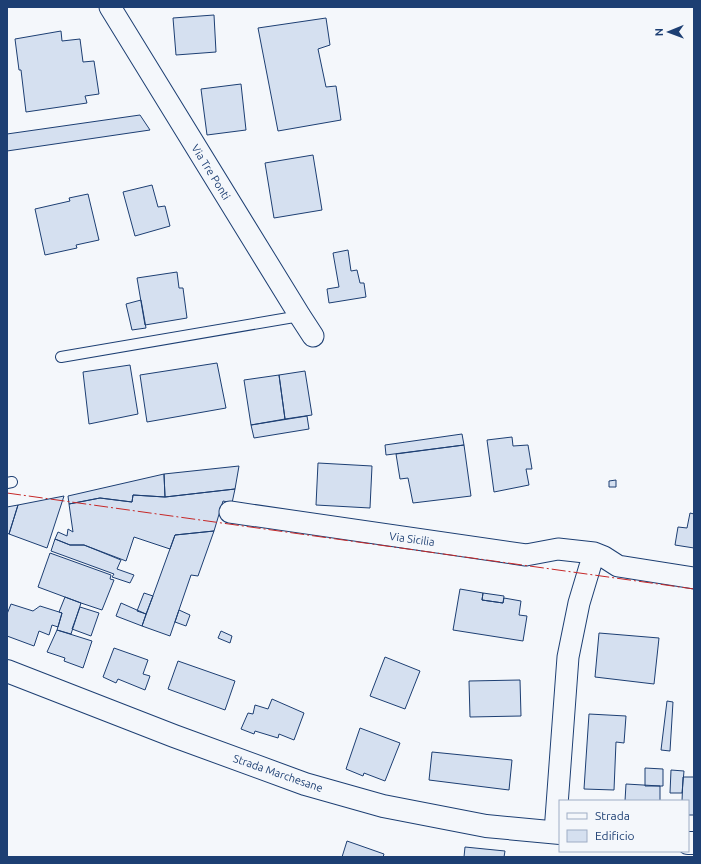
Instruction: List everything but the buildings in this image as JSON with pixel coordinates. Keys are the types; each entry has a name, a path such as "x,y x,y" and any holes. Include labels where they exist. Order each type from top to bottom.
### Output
{"main road":[{"name":"Strada Marchesane","path":"7,671 174,736 305,784 383,806 478,825 558,833"}],"street":[{"name":"Via Tre Ponti","path":"110,7 313,336"},
{"name":"Via Sicilia","path":"230,512 526,555 558,548 594,553 604,557 618,566 694,578"},
{"path":"560,800 568,657 579,603 594,553"},
{"path":"558,833 559,815"}],"lane":[{"path":"61,356 300,316"}],"power":[{"path":"7,493 694,589"}]}
